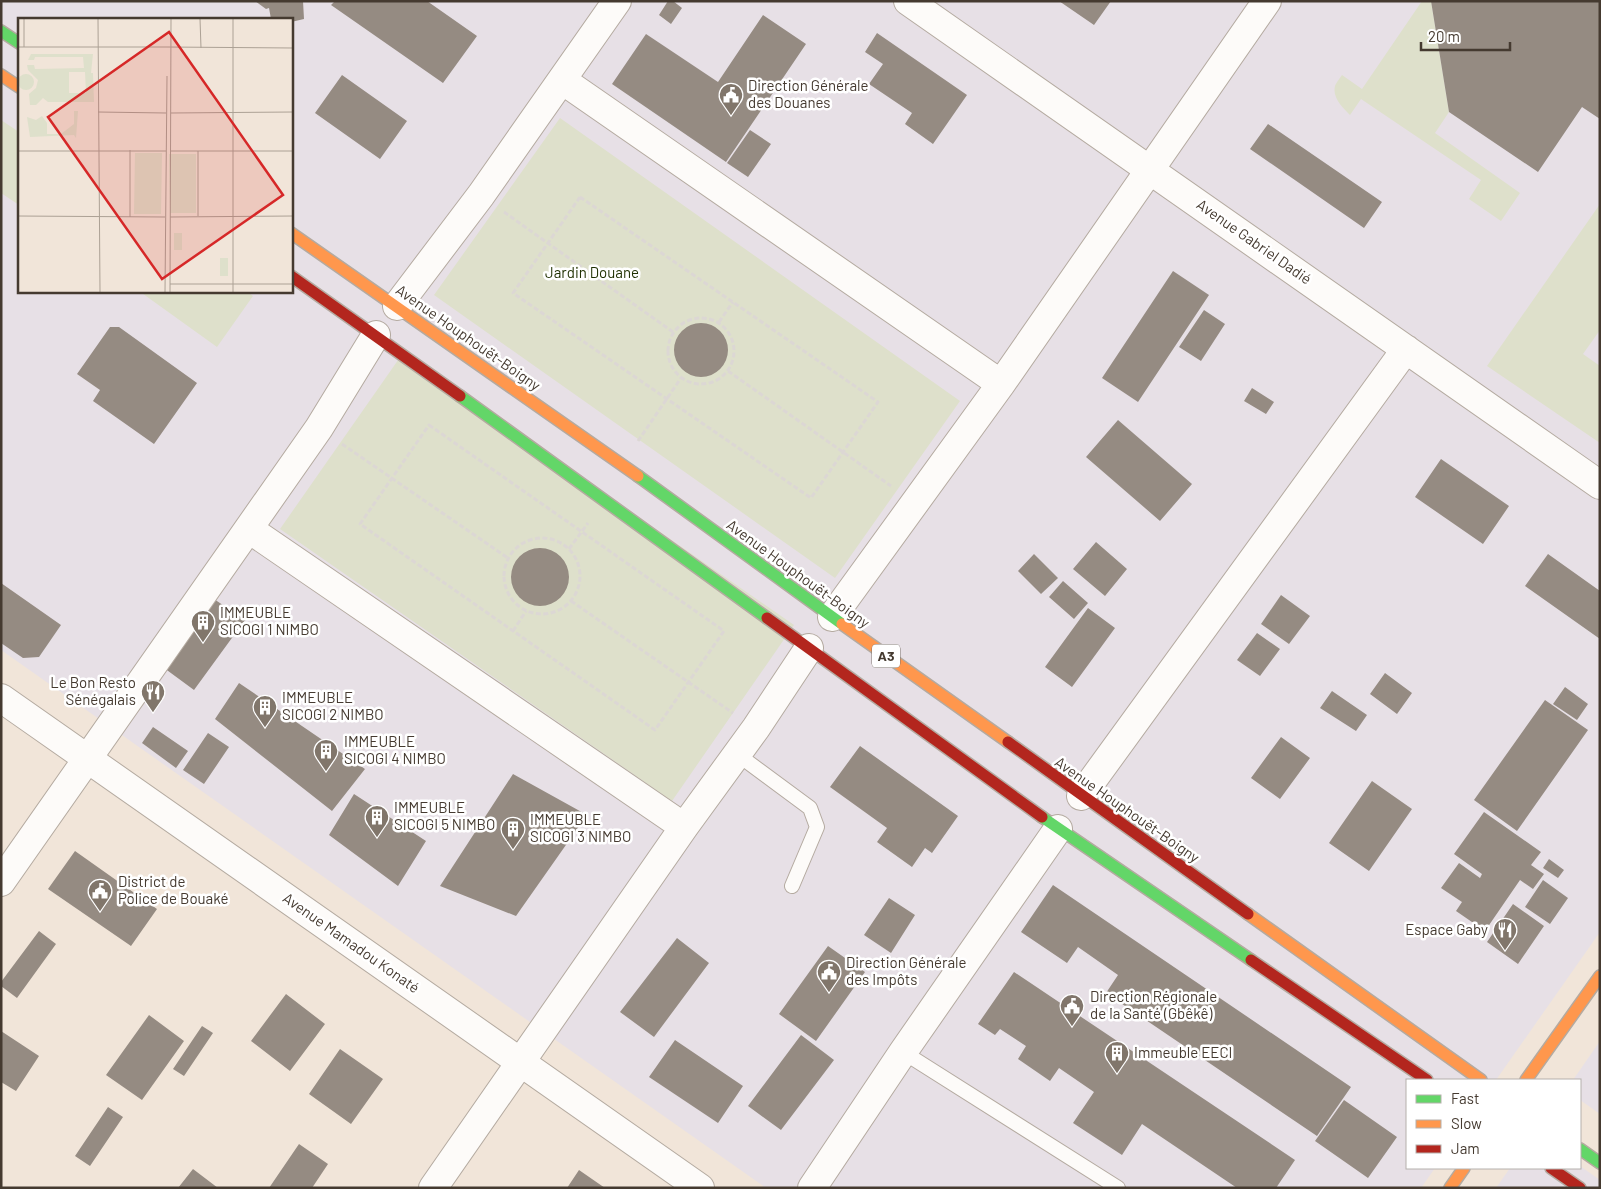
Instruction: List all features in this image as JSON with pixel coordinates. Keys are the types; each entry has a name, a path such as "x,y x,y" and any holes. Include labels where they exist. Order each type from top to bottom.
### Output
{"main road":[{"path":"1,31 18,42"},
{"path":"1,75 18,86"},
{"name":"Avenue Houphouët-Boigny","path":"292,234 621,463 1081,796 1480,1079"},
{"name":"A3","path":"292,277 376,335 1058,829 1426,1079"},
{"path":"1527,1079 1600,976"},
{"path":"1581,1150 1600,1163"},
{"path":"1450,1188 1463,1169"},
{"path":"1552,1169 1580,1188"}],"street":[{"path":"397,306 481,195 617,1"},
{"name":"Avenue Gabriel Dadié","path":"908,1 1600,485"},
{"path":"832,617 1001,384 1267,1"},
{"path":"562,80 1001,384"},
{"path":"1,882 319,428 376,335"},
{"path":"1081,796 1406,349"},
{"path":"248,528 684,827"},
{"path":"434,1188 684,827 756,728 809,648"},
{"name":"Avenue Mamadou Konaté","path":"1,698 700,1188"},
{"path":"812,1188 903,1052 1058,829"}],"lane":[{"path":"737,754 810,808 818,827 792,886"},
{"path":"903,1052 1118,1188"}],"path":[{"path":"481,195 673,332"},
{"path":"580,197 733,302 878,402 811,498 513,293 580,197"},
{"path":"720,322 733,302"},
{"path":"695,317 707,317 720,322 731,335 735,352 728,371 720,379 707,384 693,384 681,378 670,365 667,347 673,332 683,322 695,317"},
{"path":"728,371 914,502"},
{"path":"621,463 681,378"},
{"path":"429,425 724,630 655,730 513,631 360,524 429,425"},
{"path":"319,428 508,558"},
{"path":"544,538 558,541 570,549 579,565 580,584 571,601 558,611 542,615 526,611 514,602 506,589 504,573 508,558 518,547 530,540 544,538"},
{"path":"571,601 756,728"},
{"path":"513,631 526,611"}],"shaded area":[{"path":"1,1 1600,1 1600,932 1497,1079 1406,1079 1406,1169 1434,1169 1421,1188 766,1188 1,650"},
{"path":"1600,1041 1600,1114 1581,1101 1581,1079 1574,1079"},
{"path":"1581,1167 1600,1180 1600,1188 1496,1188 1509,1169 1581,1169"}],"green space":[{"path":"1422,1 1431,1 1449,112 1435,133 1520,193 1501,221 1469,199 1481,180 1361,99 1350,115 1335,95 1335,86 1342,75 1362,89"},
{"name":"Jardin Douane","path":"560,118 960,401 835,578 434,295"},
{"path":"1,120 18,131 18,204 1,193"},
{"path":"1600,204 1600,330 1583,354 1600,366 1600,443 1487,366"},
{"path":"140,292 247,292 253,296 217,347"},
{"path":"403,353 794,625 672,801 280,529"}],"building":[{"path":"255,1 303,1 304,19 292,22 292,18 271,18 269,8 266,9"},
{"path":"332,1 427,1 477,36 443,83 331,5 334,2"},
{"path":"668,1 673,1 682,8 671,24 659,15"},
{"path":"1059,1 1111,1 1094,25"},
{"path":"1431,1 1600,1 1600,119 1582,107 1538,172 1449,112"},
{"path":"763,15 806,44 726,162 612,84 646,34 718,82"},
{"path":"877,33 967,95 933,144 905,124 912,113 869,84 883,64 865,52"},
{"path":"342,75 407,121 380,159 315,113"},
{"path":"1268,124 1382,202 1364,228 1250,149"},
{"path":"750,130 771,144 748,177 727,163"},
{"path":"1173,271 1209,295 1138,402 1102,378"},
{"path":"1204,310 1225,324 1201,361 1179,347"},
{"path":"696,323 706,323 716,327 724,335 728,350 724,365 716,373 706,377 696,377 686,373 678,365 674,355 674,345 678,335 686,327"},
{"path":"110,327 119,327 197,383 154,444 93,401 100,390 77,374"},
{"path":"1252,388 1274,402 1266,414 1244,401"},
{"path":"1118,420 1192,484 1160,521 1086,457"},
{"path":"1441,459 1509,506 1483,544 1415,497"},
{"path":"1096,542 1127,569 1105,596 1073,569"},
{"path":"534,548 546,548 561,556 569,571 569,583 561,598 546,606 534,606 519,598 511,583 511,571 519,556"},
{"path":"1034,554 1058,578 1041,594 1018,571"},
{"path":"1548,554 1600,591 1600,639 1525,586"},
{"path":"1063,581 1088,603 1074,619 1049,597"},
{"path":"1,583 61,625 39,657 23,658 1,643"},
{"path":"1281,595 1310,616 1289,644 1261,624"},
{"name":"IMMEUBLE SICOGI 1 NIMBO","path":"211,597 245,620 194,690 160,665"},
{"path":"1088,608 1115,628 1072,687 1045,667"},
{"path":"1257,633 1280,649 1260,676 1237,660"},
{"path":"1385,673 1412,693 1397,714 1370,694"},
{"path":"239,683 365,769 332,811 215,719"},
{"path":"1565,687 1588,704 1577,720 1553,704"},
{"path":"1332,691 1367,715 1356,731 1320,708"},
{"path":"1545,700 1588,730 1517,831 1474,800"},
{"path":"153,727 188,751 176,768 142,743"},
{"path":"208,733 229,747 204,784 183,770"},
{"path":"1281,737 1310,758 1280,799 1251,778"},
{"path":"860,746 958,816 932,853 925,848 912,867 877,842 887,828 830,787"},
{"name":"IMMEUBLE SICOGI 3 NIMBO","path":"513,774 587,815 516,916 440,886"},
{"path":"1372,781 1412,809 1369,871 1329,843"},
{"name":"IMMEUBLE SICOGI 5 NIMBO","path":"354,794 426,841 398,886 329,835"},
{"path":"1484,812 1541,852 1531,865 1544,874 1533,889 1520,880 1485,931 1456,911 1462,902 1441,888 1459,863 1480,878 1482,874 1454,854"},
{"path":"75,851 157,909 131,946 48,889"},
{"path":"1549,859 1564,870 1558,878 1543,868"},
{"path":"1543,880 1568,898 1550,924 1525,907"},
{"path":"1053,885 1351,1087 1317,1136 1106,993 1118,975 1078,947 1067,963 1021,932"},
{"path":"889,898 915,915 891,953 864,935"},
{"path":"1513,904 1544,926 1518,964 1487,942"},
{"path":"39,931 56,944 17,998 1,986 1,982"},
{"path":"677,938 709,963 654,1037 620,1012"},
{"path":"828,946 865,972 816,1041 779,1014"},
{"name":"Immeuble EECI","path":"1014,972 1295,1160 1276,1188 1237,1188 1142,1124 1122,1155 1073,1123 1094,1092 1059,1068 1050,1081 1018,1059 1026,1046 1000,1029 995,1035 978,1024"},
{"path":"286,994 325,1024 290,1071 251,1041"},
{"path":"149,1015 184,1041 142,1100 106,1075"},
{"path":"202,1026 213,1033 184,1076 173,1069"},
{"path":"1,1031 39,1056 16,1091 1,1082"},
{"path":"801,1035 834,1060 781,1130 748,1106"},
{"path":"675,1040 743,1086 718,1123 649,1077"},
{"path":"340,1049 383,1079 351,1124 309,1094"},
{"path":"1344,1100 1397,1137 1368,1178 1315,1141"},
{"path":"108,1107 123,1117 90,1166 75,1156"},
{"path":"299,1144 328,1164 312,1188 269,1188"},
{"path":"193,1169 218,1188 178,1188"},
{"path":"579,1170 605,1188 567,1188"}],"traffic: fast":[{"path":"1,31 18,42"},
{"path":"460,396 767,618"},
{"path":"638,476 842,624"},
{"path":"1042,817 1251,960"},
{"path":"1581,1150 1600,1163"}],"traffic: slow":[{"path":"1,75 18,86"},
{"path":"292,234 638,476"},
{"path":"842,624 1008,742"},
{"path":"1248,914 1480,1079"},
{"path":"1527,1079 1600,976"},
{"path":"1450,1188 1463,1169"}],"traffic: jam":[{"path":"292,277 460,396"},
{"path":"767,618 1042,817"},
{"path":"1008,742 1248,914"},
{"path":"1251,960 1426,1079"},
{"path":"1552,1169 1580,1188"}],"place":[{"name":"Direction Générale des Douanes","path":"731,116"},
{"name":"IMMEUBLE SICOGI 1 NIMBO","path":"203,643"},
{"name":"Le Bon Resto Sénégalais","path":"153,713"},
{"name":"IMMEUBLE SICOGI 2 NIMBO","path":"265,728"},
{"name":"IMMEUBLE SICOGI 4 NIMBO","path":"326,772"},
{"name":"IMMEUBLE SICOGI 5 NIMBO","path":"377,838"},
{"name":"IMMEUBLE SICOGI 3 NIMBO","path":"513,850"},
{"name":"District de Police de Bouaké","path":"100,912"},
{"name":"Espace Gaby","path":"1505,951"},
{"name":"Direction Générale des Impôts","path":"829,993"},
{"name":"Direction Régionale de la Santé (Gbêkê)","path":"1072,1027"},
{"name":"Immeuble EECI","path":"1117,1074"}]}
